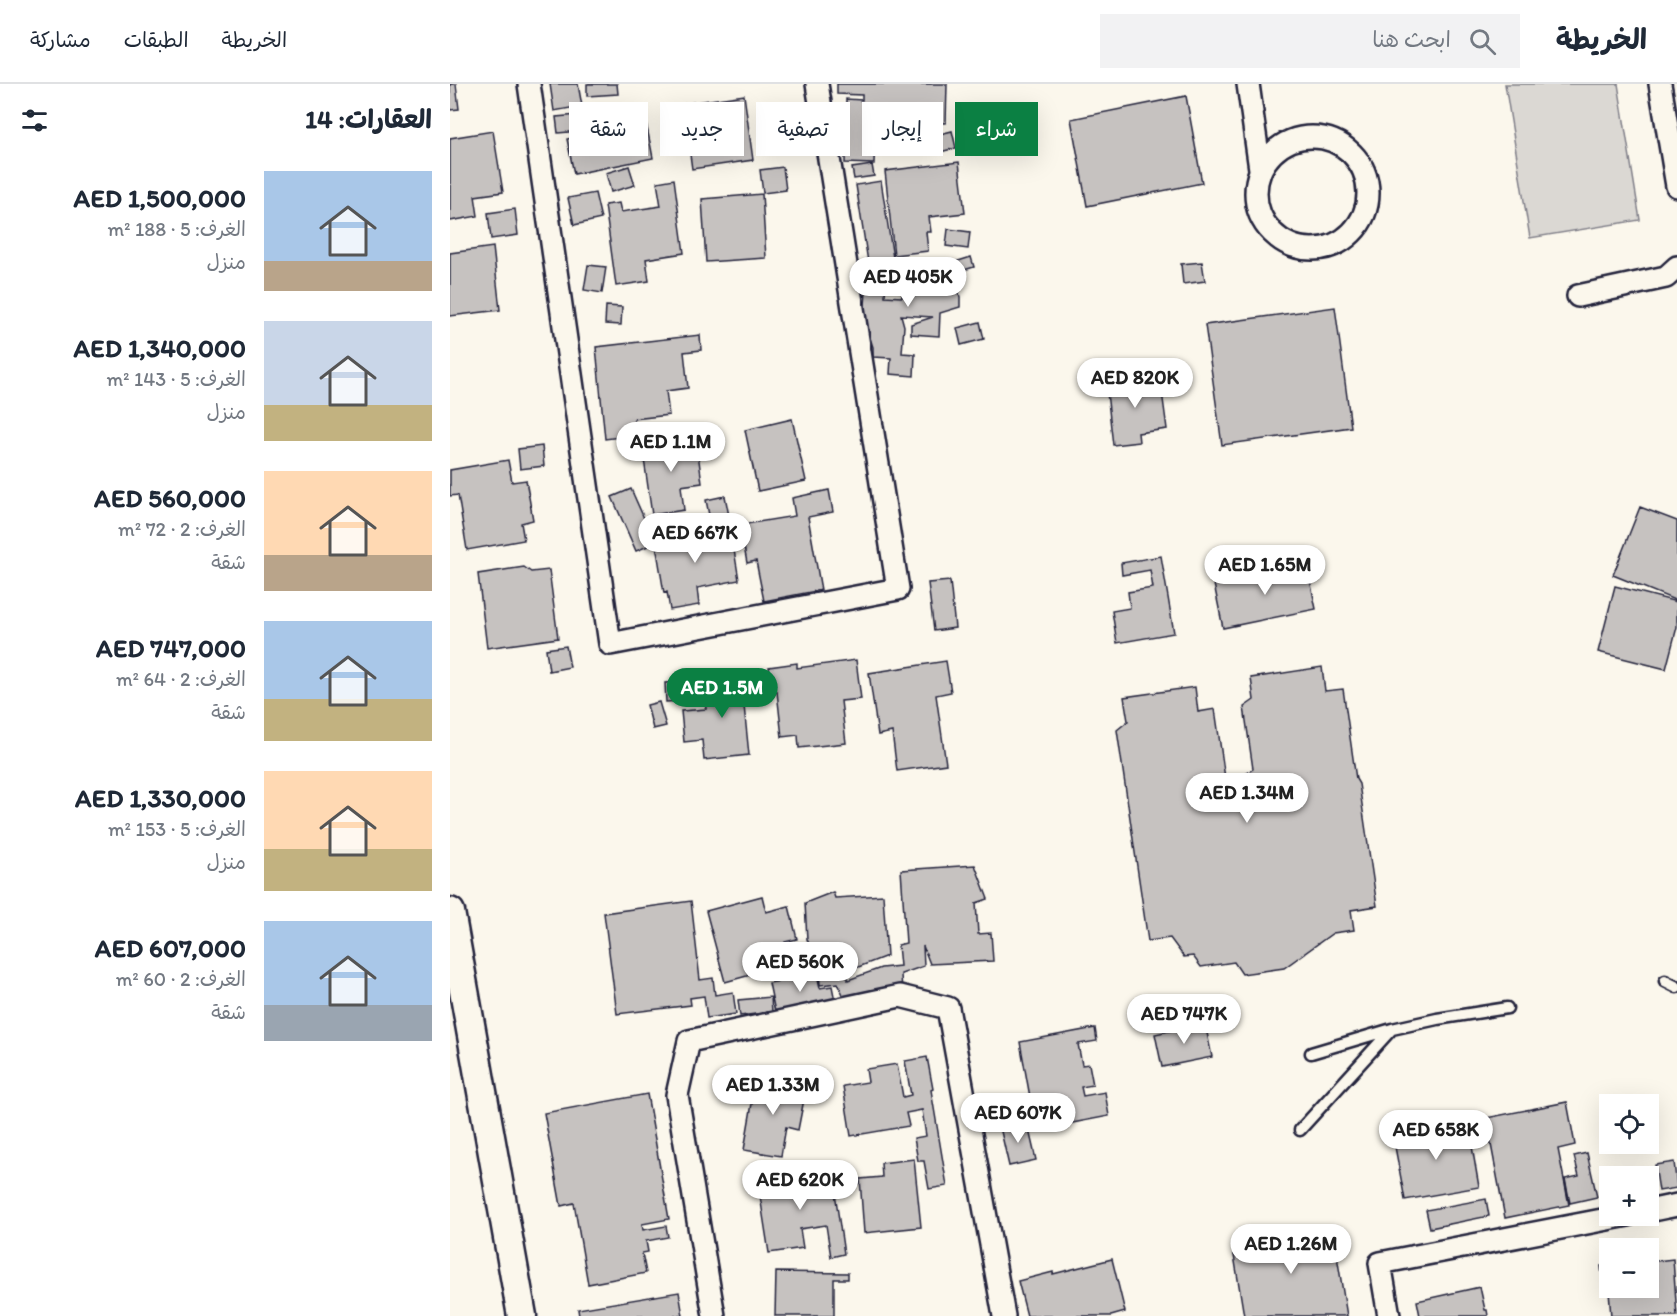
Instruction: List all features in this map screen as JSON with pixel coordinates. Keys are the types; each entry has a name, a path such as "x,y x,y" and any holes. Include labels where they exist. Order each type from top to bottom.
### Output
{"street":[{"path":"528,84 610,644 898,589 817,84"},
{"path":"1248,84 1260,170 1256,203 1268,230 1280,241 1294,248 1311,251 1350,237 1369,203 1365,171 1352,152 1335,141 1316,136 1287,142 1260,170"},
{"path":"1660,84 1677,186"},
{"path":"1578,296 1666,277 1677,267"},
{"path":"450,912 522,1316"},
{"path":"714,1316 677,1095 689,1041 900,996 948,1008 1004,1316"},
{"path":"1659,1209 1677,1206"},
{"path":"1389,1316 1380,1263 1599,1221"}],"lane":[{"path":"1677,979 1665,981 1677,987"},
{"path":"1311,1053 1392,1029 1507,1008"},
{"path":"1300,1130 1392,1029"}],"shaded area":[{"path":"1505,84 1618,84 1640,220 1530,238"}],"building":[{"path":"450,84 456,84 459,109 450,110"},
{"path":"550,84 578,84 581,102 569,102 569,108 554,111"},
{"path":"587,84 617,84 618,94 587,96"},
{"path":"837,84 947,84 946,123 943,123 943,102 862,102 862,156 874,156 874,164 845,163 845,156 850,156 850,102 846,102 846,99 862,100 862,95 837,94"},
{"path":"744,95 753,160 692,169 690,156 744,156 744,102 697,102"},
{"path":"1186,96 1202,183 1087,206 1071,119"},
{"path":"569,116 569,132 558,133 556,117"},
{"path":"493,131 503,192 475,196 478,216 450,221 450,138"},
{"path":"952,131 955,148 943,151 943,133"},
{"path":"648,132 653,158 574,174 570,156 648,156"},
{"path":"959,162 965,213 929,217 931,232 926,232 928,251 894,255 885,171"},
{"path":"872,165 874,176 854,179 852,168"},
{"path":"629,166 635,185 611,192 606,173"},
{"path":"783,167 786,190 763,193 760,170"},
{"path":"674,179 684,253 646,259 649,281 616,286 605,205 619,203 621,212 661,206 657,182"},
{"path":"881,181 893,258 868,262 856,185"},
{"path":"595,193 601,219 574,225 568,198"},
{"path":"762,194 766,258 706,262 702,199"},
{"path":"515,209 518,235 491,239 488,213"},
{"path":"948,229 970,232 968,249 946,246"},
{"path":"493,247 500,310 450,316 450,253"},
{"path":"971,257 974,267 954,273 960,307 940,313 939,336 911,334 911,324 933,317 901,315 904,326 902,353 915,354 914,376 890,374 891,358 873,357 873,347 864,319 866,292 863,282 864,267 887,260 885,296 902,297 903,289 899,275 938,263 949,264"},
{"path":"1202,262 1205,281 1183,284 1181,264"},
{"path":"588,265 606,267 602,293 584,290"},
{"path":"606,306 622,307 621,325 605,324"},
{"path":"1335,307 1351,427 1222,445 1205,325"},
{"path":"980,322 984,339 961,345 957,328"},
{"path":"700,335 701,350 684,352 688,388 666,391 669,415 634,419 636,435 605,439 596,347"},
{"path":"1160,377 1167,429 1138,433 1139,442 1113,445 1106,384"},
{"path":"792,419 806,481 758,491 745,430"},
{"path":"696,438 702,483 681,486 684,510 652,515 642,445"},
{"path":"542,446 544,466 520,469 518,449"},
{"path":"508,460 512,482 526,480 533,520 521,523 524,540 467,550 458,495 450,496 450,470"},
{"path":"631,489 655,543 636,551 612,497"},
{"path":"829,490 833,512 808,517 821,590 764,601 756,561 747,563 740,525 795,516 792,498"},
{"path":"725,496 729,516 710,520 706,500"},
{"path":"1640,507 1677,521 1677,601 1613,575"},
{"path":"730,526 739,580 697,588 699,605 670,610 667,592 664,593 655,539"},
{"path":"1161,556 1174,633 1117,643 1112,611 1130,608 1128,592 1153,588 1150,570 1122,575 1121,563"},
{"path":"1307,565 1316,609 1223,628 1214,584"},
{"path":"524,567 531,572 549,570 558,638 487,648 478,574"},
{"path":"950,581 955,628 934,631 928,583"},
{"path":"1615,586 1677,602 1677,627 1666,669 1598,652"},
{"path":"566,646 570,667 549,671 546,649"},
{"path":"856,660 861,699 841,701 846,743 799,748 798,735 782,737 777,692 772,693 769,667 797,663 797,668"},
{"path":"946,661 951,692 936,695 946,764 897,771 892,732 878,735 869,673"},
{"path":"1322,667 1325,691 1343,689 1377,906 1351,910 1354,930 1333,933 1284,968 1242,974 1234,962 1201,967 1193,956 1184,957 1170,938 1148,941 1117,730 1128,721 1124,697 1195,687 1198,712 1215,709 1225,778 1244,775 1253,769 1244,707 1254,700 1251,678"},
{"path":"766,678 768,694 743,696 749,755 704,760 702,740 684,742 681,711 706,709 704,685"},
{"path":"694,681 695,700 666,702 665,683"},
{"path":"659,702 666,726 653,729 647,705"},
{"path":"975,865 988,899 976,903 978,934 991,933 993,961 930,964 923,946 924,966 901,974 902,993 844,997 838,983 820,985 819,970 807,939 805,903 833,892 835,898 883,895 887,956 848,971 848,980 881,968 900,966 898,945 906,943 901,870"},
{"path":"762,896 766,912 789,906 797,939 785,942 792,970 774,975 772,969 725,982 706,911"},
{"path":"691,901 700,980 713,978 715,995 733,992 736,1014 707,1018 704,996 690,998 691,1005 617,1014 604,913"},
{"path":"817,974 820,988 832,986 835,1001 775,1012 769,983"},
{"path":"771,997 772,1012 740,1016 738,1000"},
{"path":"1205,1023 1212,1057 1162,1067 1155,1034"},
{"path":"1095,1028 1097,1041 1078,1044 1082,1065 1089,1064 1093,1085 1081,1087 1083,1096 1105,1092 1109,1116 1036,1130 1020,1042"},
{"path":"927,1057 947,1186 929,1189 924,1161 918,1161 914,1138 926,1136 922,1110 906,1113 909,1126 851,1136 843,1086 868,1082 866,1069 897,1064 903,1097 911,1095 905,1061"},
{"path":"756,1080 806,1089 798,1130 786,1127 781,1156 744,1150"},
{"path":"647,1094 669,1219 642,1224 643,1230 666,1226 668,1237 646,1241 648,1252 642,1253 646,1273 588,1284 574,1203 561,1206 544,1113"},
{"path":"1567,1102 1575,1145 1558,1149 1569,1205 1505,1218 1486,1118"},
{"path":"1027,1121 1036,1160 1009,1166 1000,1127"},
{"path":"1468,1123 1479,1187 1405,1200 1393,1136"},
{"path":"1587,1153 1597,1197 1570,1203 1565,1179 1579,1176 1574,1156"},
{"path":"914,1159 921,1227 864,1233 860,1179 882,1177 881,1163"},
{"path":"1674,1162 1677,1188 1659,1191 1659,1166 1655,1165"},
{"path":"832,1172 844,1254 831,1257 826,1225 800,1229 803,1248 769,1253 758,1183"},
{"path":"1486,1199 1489,1216 1430,1228 1426,1210"},
{"path":"1332,1226 1347,1316 1244,1316 1232,1243"},
{"path":"1112,1259 1125,1312 1111,1316 1027,1316 1018,1281"},
{"path":"1673,1259 1677,1316 1611,1316 1610,1298 1659,1298 1659,1261"},
{"path":"776,1272 848,1273 848,1279 834,1279 834,1316 775,1316"},
{"path":"1480,1287 1488,1316 1420,1316 1417,1301"},
{"path":"679,1292 683,1316 579,1316 578,1309"}]}
